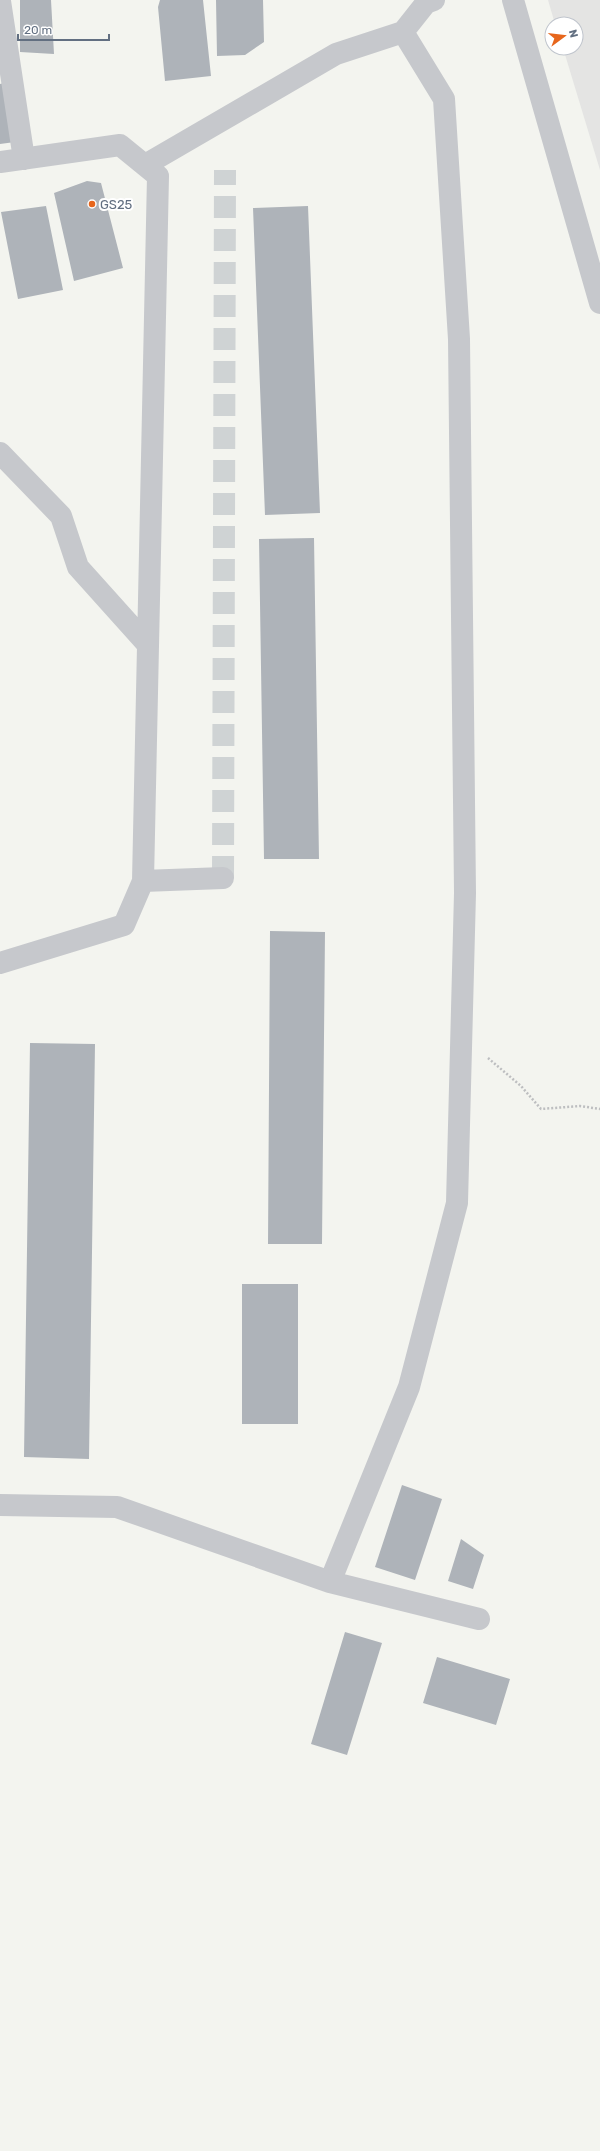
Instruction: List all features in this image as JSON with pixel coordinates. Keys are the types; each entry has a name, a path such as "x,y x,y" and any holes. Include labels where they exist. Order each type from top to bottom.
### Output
{"street":[{"path":"145,165 336,54 403,32 426,3 434,0"},
{"path":"513,0 600,303"},
{"path":"0,1 24,158"},
{"path":"330,1582 409,1387 457,1203 465,893 459,339 444,99 403,32"},
{"path":"0,162 120,145 158,176 143,881 124,925 0,963"},
{"path":"0,453 61,516 78,567 148,645"},
{"path":"143,881 223,878"},
{"path":"0,1505 117,1507 330,1582 479,1619"}],"path":[{"path":"487,1057 521,1086 541,1110 580,1106 600,1109"}],"shaded area":[{"path":"548,0 600,0 600,170 565,56 584,56 584,16 553,16"}],"building":[{"path":"20,0 51,0 54,54 20,52"},
{"path":"160,0 203,0 211,76 165,81 158,7"},
{"path":"216,0 263,0 264,42 245,55 217,56"},
{"path":"4,83 15,142 0,144 0,84"},
{"path":"87,181 101,183 123,268 74,281 54,193"},
{"path":"46,206 63,290 18,299 1,212"},
{"path":"308,206 320,513 265,515 253,208"},
{"path":"314,538 319,859 264,859 259,539"},
{"path":"270,931 325,932 322,1244 268,1244"},
{"path":"30,1043 95,1044 89,1459 24,1457"},
{"path":"242,1284 298,1284 298,1424 242,1424"},
{"path":"402,1485 442,1499 415,1580 375,1567"},
{"path":"461,1539 484,1555 473,1589 448,1581"},
{"path":"345,1632 382,1643 347,1755 311,1744"},
{"path":"437,1657 510,1679 496,1725 423,1703"}],"tunnel":[{"path":"223,878 225,170"}],"place":[{"name":"GS25","path":"92,204"}]}
